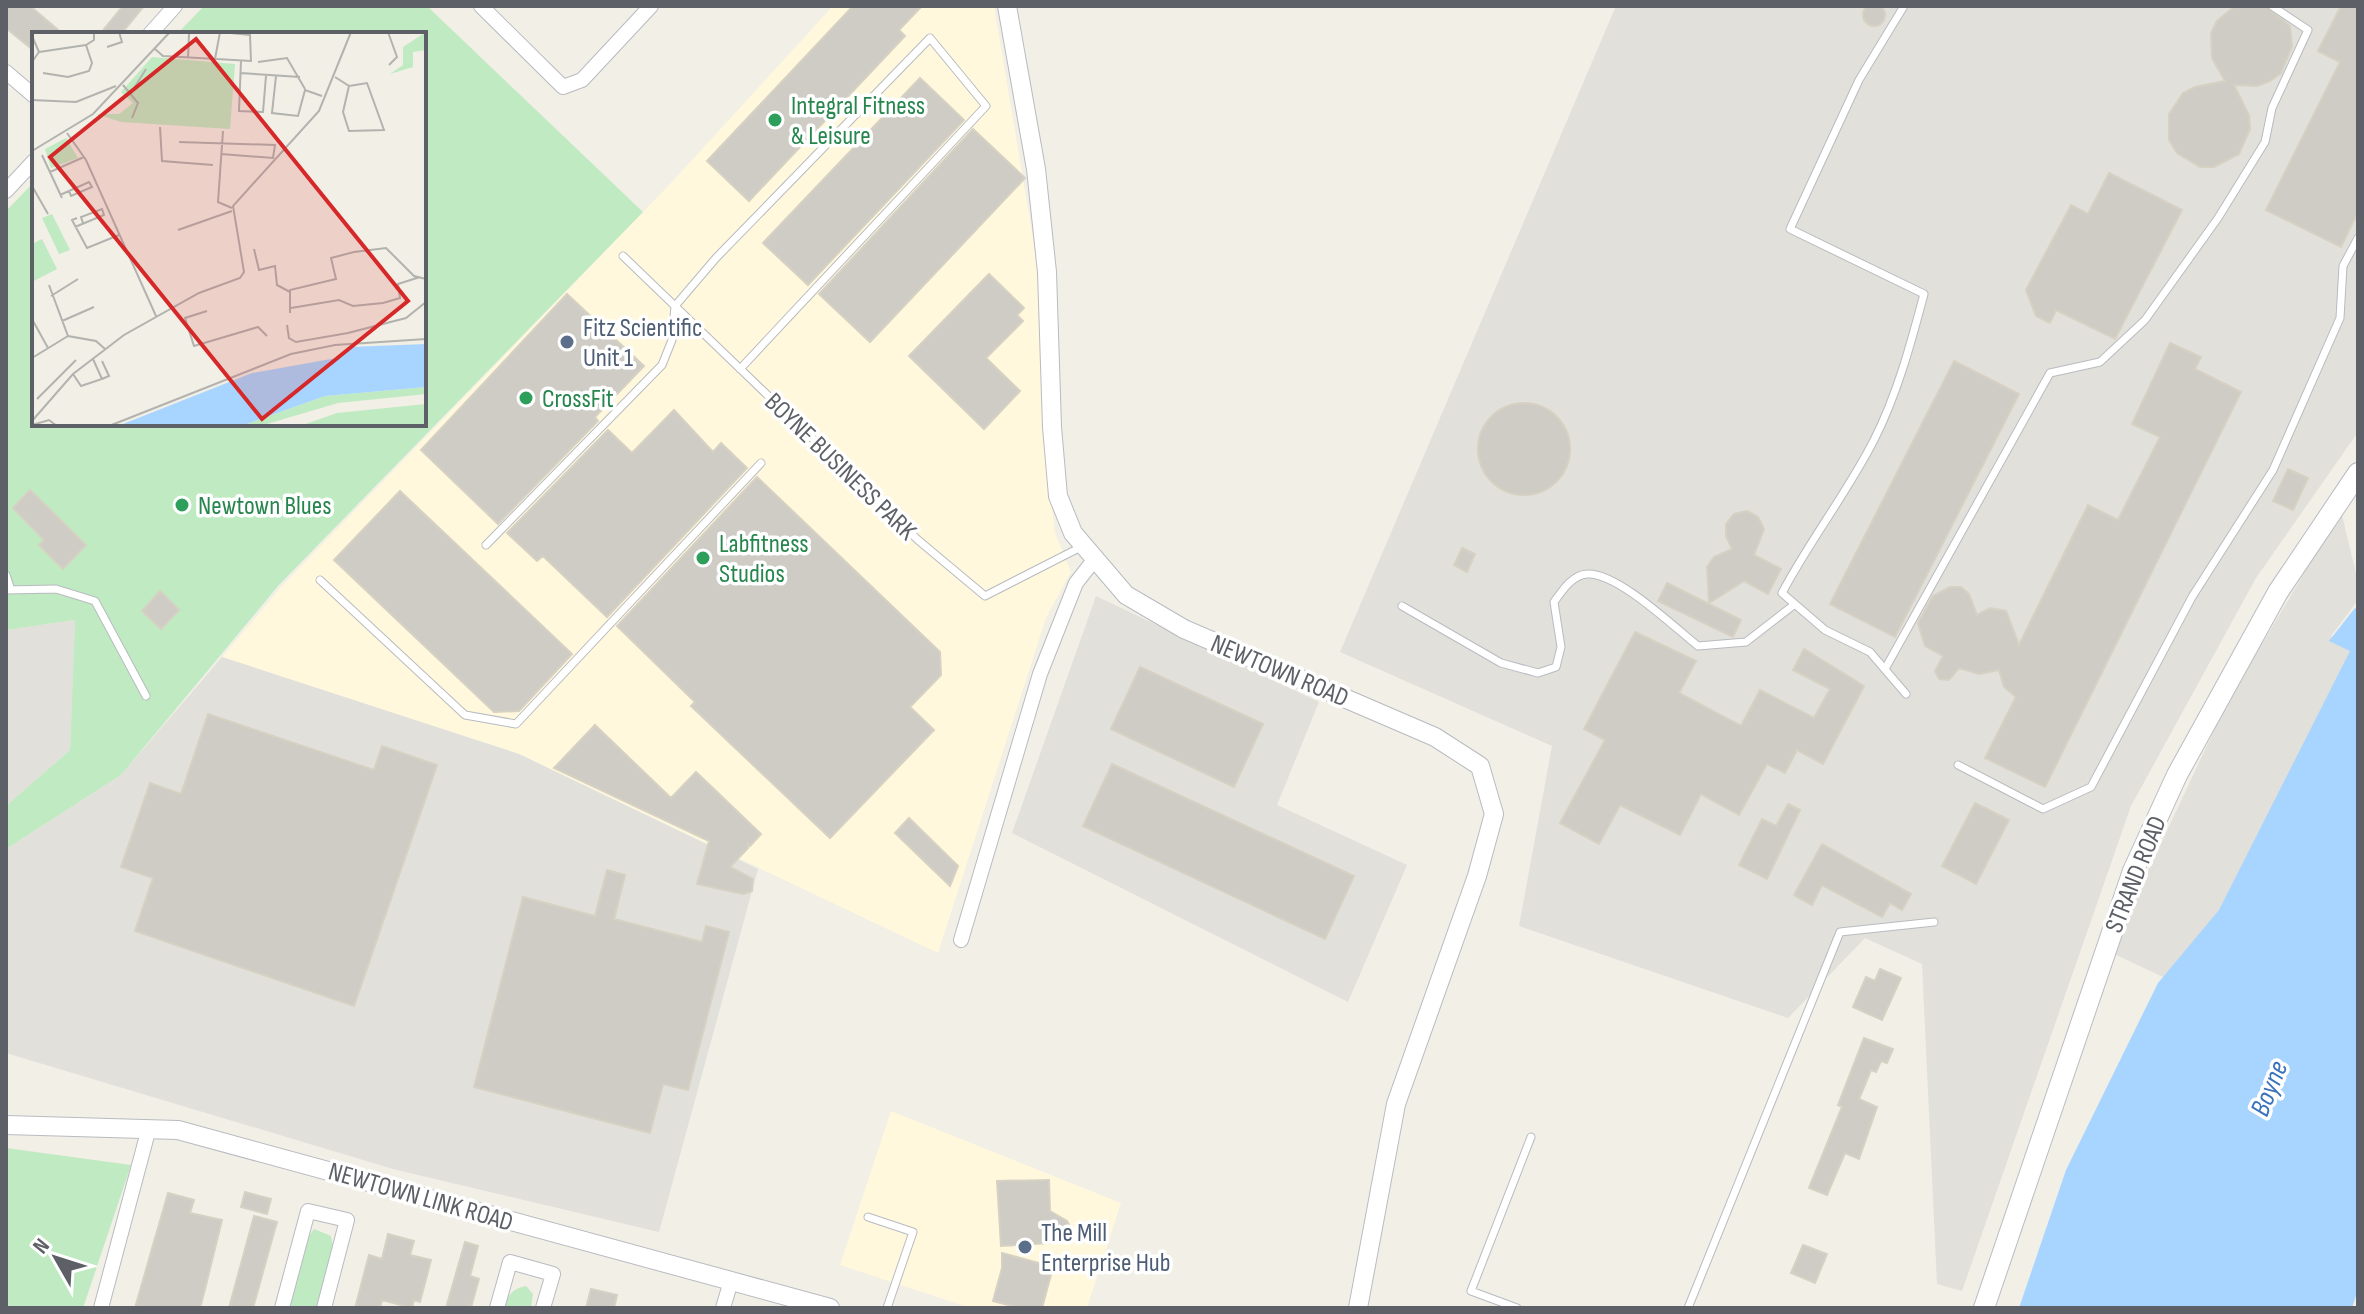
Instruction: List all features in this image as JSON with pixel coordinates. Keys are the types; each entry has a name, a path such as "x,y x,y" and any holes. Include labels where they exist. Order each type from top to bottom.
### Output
{"main road":[{"name":"STRAND ROAD","path":"1984,1308 2133,871 2177,775 2278,592 2358,473"}],"street":[{"path":"152,32 175,6"},
{"path":"481,6 563,87 582,80 651,6"},
{"name":"NEWTOWN ROAD","path":"1007,6 1036,169 1047,272 1052,427 1058,496 1073,533 1126,595 1184,629 1435,737 1480,766 1494,814 1477,876 1396,1104 1358,1308"},
{"path":"6,72 32,94"},
{"path":"6,191 32,163"},
{"path":"961,940 1040,674 1088,553"},
{"name":"NEWTOWN LINK ROAD","path":"6,1125 178,1130 830,1308"},
{"path":"101,1308 149,1128"},
{"path":"282,1308 308,1211 347,1220 324,1308"},
{"path":"497,1308 510,1262 553,1274 543,1308"},
{"path":"723,1308 731,1281"}],"lane":[{"path":"1904,6 1859,80 1790,229 1924,294 1909,350 1874,440 1808,542 1782,593 1825,630 1870,652 1906,694"},
{"path":"1885,669 2050,373 2100,362 2145,320 2218,218 2265,142 2272,108 2308,30 2272,6"},
{"path":"486,545 662,365 672,340 675,306 930,38 986,106 740,369"},
{"path":"1958,765 2043,809 2091,787 2192,597 2273,470 2340,318 2343,266 2358,238"},
{"name":"BOYNE BUSINESS PARK","path":"623,256 918,540 985,596 1088,553"},
{"path":"320,580 465,715 516,724 761,463"},
{"path":"1402,606 1501,663 1538,673 1556,667 1561,647 1554,602 1567,583 1586,574 1613,580 1698,646 1746,642 1795,604"},
{"path":"6,575 9,590 56,589 95,601 146,696"},
{"path":"1688,1308 1840,932 1934,922"},
{"path":"1517,1308 1471,1291 1531,1137"},
{"path":"868,1217 913,1232 887,1308"}],"shaded area":[{"path":"833,6 994,6 1038,268 1044,440 1055,533 1071,572 1046,618 938,953 519,754 222,657 282,586 671,183"},
{"path":"1616,6 2358,6 2358,432 2256,578 2131,806 1962,1291 1937,1284 1922,964 1865,938 1788,1018 1519,926 1552,746 1340,652"},
{"path":"2341,511 2358,582 2358,600 2331,636 2356,653 2224,908 2163,977 2110,952 2227,703"},
{"path":"1096,596 1319,702 1277,805 1407,865 1348,1002 1012,833"},
{"path":"75,620 70,750 6,806 6,630"},
{"path":"222,657 519,754 758,869 659,1232 393,1169 6,1053 6,849 121,775"},
{"path":"891,1111 1121,1203 1087,1308 971,1308 840,1265"}],"green space":[{"name":"Newtown Blues","path":"204,6 427,6 643,212 278,586 121,775 6,849 6,806 70,750 75,620 6,630 6,211 32,184 32,426 426,426 426,32 179,32"},
{"path":"6,1148 131,1165 83,1308 6,1308"},
{"path":"314,1229 331,1236 333,1247 316,1308 288,1308 309,1236"},
{"path":"526,1286 533,1294 531,1308 504,1308 511,1293"}],"water":[{"name":"Boyne","path":"2355,608 2358,610 2358,1289 2352,1308 2019,1308 2066,1170 2158,983 2219,910 2350,651 2329,641"}],"building":[{"path":"1874,4 1882,7 1885,15 1882,23 1874,26 1866,23 1863,15 1866,7"},
{"path":"6,6 30,6 61,32 32,32 32,49 6,28"},
{"path":"123,6 144,6 123,32 102,32"},
{"path":"853,6 922,6 899,30 905,36 749,201 707,161"},
{"path":"2235,6 2266,6 2290,26 2292,47 2281,73 2270,81 2257,86 2234,85 2249,115 2250,129 2239,154 2214,167 2200,167 2177,153 2169,140 2169,114 2183,93 2195,87 2225,81 2212,58 2211,33 2217,21"},
{"path":"2341,6 2358,6 2358,212 2341,247 2266,210 2340,62 2318,51"},
{"path":"920,78 964,120 808,285 763,243"},
{"path":"973,129 1025,178 870,342 819,294"},
{"path":"2109,173 2182,210 2115,339 2056,310 2050,323 2036,316 2026,290 2071,205 2088,214"},
{"path":"989,274 1024,308 1017,315 1023,321 986,358 1020,391 984,429 909,356"},
{"path":"567,294 644,366 595,417 598,421 498,524 421,450"},
{"path":"2170,343 2201,357 2195,369 2241,392 2045,787 1985,758 2016,697 2004,687 1999,670 1979,674 1959,668 1949,680 1939,679 1935,671 1943,656 1925,646 1918,623 1933,596 1950,587 1961,587 1969,594 1977,615 1990,608 2006,611 2019,645 2088,505 2118,520 2160,437 2132,424"},
{"path":"1954,361 2019,394 1895,637 1830,604"},
{"path":"1524,403 1542,406 1557,416 1567,431 1570,449 1567,467 1557,482 1542,492 1524,495 1506,492 1491,482 1481,467 1478,449 1481,431 1491,416 1506,406"},
{"path":"674,410 713,452 721,443 747,468 607,617 543,556 537,561 507,533 608,430 632,453"},
{"path":"2288,469 2308,478 2293,510 2273,501"},
{"path":"757,477 940,652 941,675 910,707 934,730 830,838 691,706 695,702 617,626"},
{"path":"30,490 86,545 63,569 39,545 44,540 13,508"},
{"path":"400,491 572,654 519,711 494,712 334,560"},
{"path":"1747,511 1758,517 1764,529 1754,555 1781,569 1768,594 1744,581 1709,603 1707,567 1714,557 1732,549 1726,536 1726,524 1734,514"},
{"path":"1462,548 1475,554 1467,572 1454,565"},
{"path":"1667,583 1741,620 1733,637 1658,601"},
{"path":"160,591 179,610 161,629 142,611"},
{"path":"1635,632 1696,661 1679,693 1741,726 1760,690 1814,718 1830,689 1793,670 1804,649 1864,686 1823,764 1797,750 1785,773 1767,764 1739,815 1701,794 1680,835 1620,805 1599,844 1560,823 1605,740 1584,729"},
{"path":"1140,667 1263,724 1234,787 1111,729"},
{"path":"208,714 374,770 382,746 437,765 354,1006 135,931 153,878 121,867 150,783 181,794"},
{"path":"595,725 671,798 696,772 761,834 750,846 748,844 748,848 730,867 753,879 752,891 743,894 697,884 709,841 554,768"},
{"path":"1112,764 1354,876 1325,939 1083,826"},
{"path":"1975,803 2009,820 1976,884 1942,866"},
{"path":"1788,804 1800,810 1767,879 1739,865 1762,819 1776,826"},
{"path":"909,818 958,866 950,886 895,833"},
{"path":"1822,844 1911,894 1902,910 1890,903 1882,917 1822,885 1812,905 1794,895"},
{"path":"607,870 625,875 614,919 702,942 706,926 729,932 688,1090 663,1084 650,1133 474,1087 523,897 595,916"},
{"path":"1880,969 1901,978 1882,1020 1853,1007 1866,977 1875,981"},
{"path":"1864,1038 1893,1049 1887,1063 1881,1061 1876,1072 1871,1070 1859,1099 1877,1107 1859,1159 1845,1153 1827,1195 1809,1188 1842,1107 1838,1105"},
{"path":"1049,1180 1050,1211 1067,1221 1076,1237 1050,1237 1050,1243 1001,1246 997,1181"},
{"path":"245,1192 271,1199 267,1214 241,1207"},
{"path":"168,1193 194,1200 190,1213 222,1220 200,1308 135,1308"},
{"path":"254,1216 277,1222 253,1308 229,1308"},
{"path":"388,1234 414,1241 410,1255 431,1260 420,1302 414,1300 412,1308 382,1300 380,1308 355,1308 369,1255 382,1259"},
{"path":"465,1242 478,1246 470,1276 479,1279 471,1308 446,1308"},
{"path":"1803,1245 1827,1254 1815,1283 1791,1273"},
{"path":"1002,1253 1053,1267 1042,1308 1020,1308 993,1301 1002,1268"},
{"path":"591,1289 617,1295 614,1308 586,1308"}],"place":[{"name":"Integral Fitness & Leisure","path":"775,120"},
{"name":"Fitz Scientific Unit 1","path":"567,342"},
{"name":"CrossFit","path":"526,398"},
{"name":"Newtown Blues","path":"182,505"},
{"name":"Labfitness Studios","path":"703,558"},
{"name":"The Mill Enterprise Hub","path":"1025,1247"}]}
